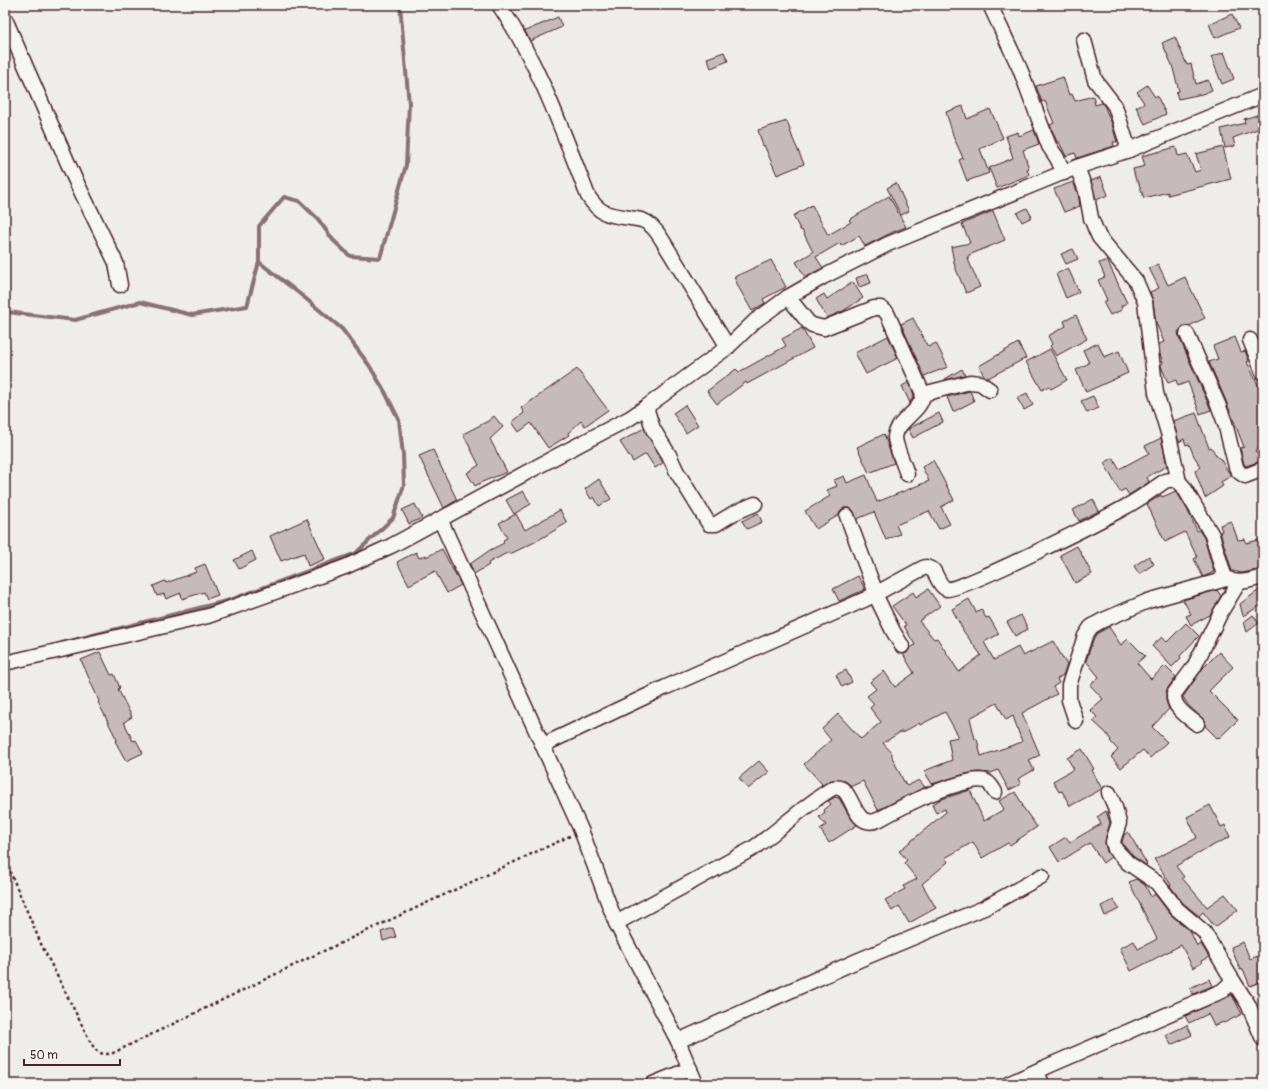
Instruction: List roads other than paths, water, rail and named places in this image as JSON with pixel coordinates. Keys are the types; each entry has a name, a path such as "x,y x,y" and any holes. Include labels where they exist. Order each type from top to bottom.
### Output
{"street":[{"path":"499,5 512,23 533,66 588,196 593,204 598,210 607,215 645,221 653,227 728,346"},
{"path":"990,5 1020,69 1049,146 1064,173"},
{"path":"5,19 74,177 116,263 120,284"},
{"path":"1084,40 1095,80 1115,106 1130,150"},
{"path":"5,663 208,616 345,567 391,546 556,456 630,418 646,408 728,346 755,321 788,297 823,277 888,244 1077,167 1130,150 1263,95"},
{"path":"1077,167 1086,191 1091,218 1099,237 1136,281 1145,302 1156,393 1169,436 1179,482 1194,503 1212,535 1224,575 1233,580"},
{"path":"788,297 808,322 812,325 824,328 874,308 881,308 890,318 923,394 921,402 901,425 895,437 907,474"},
{"path":"1187,334 1225,423 1236,467 1239,472 1245,476 1263,469"},
{"path":"1250,340 1263,372"},
{"path":"923,394 970,382 980,383 990,390"},
{"path":"646,408 653,429 709,524 716,524 734,513 755,504"},
{"path":"542,746 664,688 876,594 926,567 933,570 944,588 953,589 1015,562 1125,507 1165,481 1171,479 1179,482"},
{"path":"847,516 876,594 892,631 902,646"},
{"path":"440,519 581,830 616,923 678,1041 696,1084"},
{"path":"1076,721 1069,700 1069,685 1085,636 1091,627 1101,621 1148,601 1233,580 1263,578"},
{"path":"1197,724 1176,704 1174,694 1194,667 1221,612 1233,580"},
{"path":"616,923 752,849 833,788 837,787 843,790 860,816 870,823 931,793 975,780 984,780 989,782 995,792"},
{"path":"1110,793 1119,824 1118,831 1114,838 1115,849 1128,863 1157,883 1177,908 1204,932 1248,1004 1263,1038"},
{"path":"678,1041 859,960 984,908 1042,876"},
{"path":"1008,1084 1222,991 1233,981"},
{"path":"653,1084 690,1068"},
{"path":"1037,1071 1042,1084"}],"waterway":[{"path":"5,313 75,320 140,302 192,315 247,306 259,262 259,226 284,197 299,201 318,219 333,240 350,256 380,258 406,165 409,104 400,5"},
{"path":"62,643 230,600 356,553 393,518 404,485 403,455 399,420 385,392 369,365 342,329 259,262"}]}
